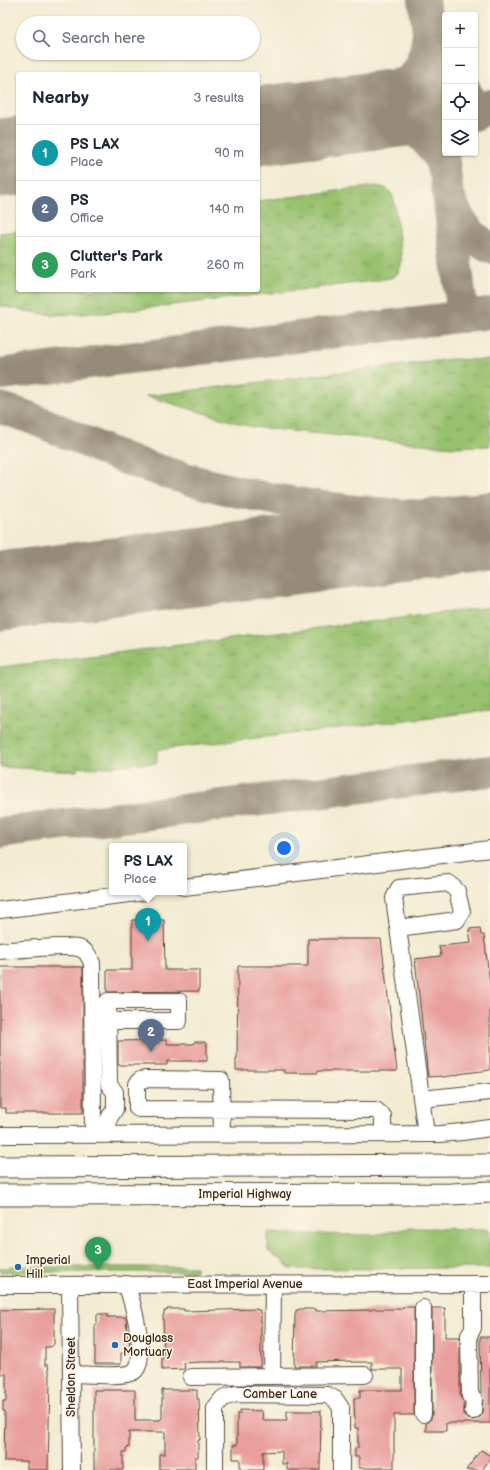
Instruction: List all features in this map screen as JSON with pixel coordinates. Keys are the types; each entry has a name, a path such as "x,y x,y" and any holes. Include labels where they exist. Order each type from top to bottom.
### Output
{"main road":[{"path":"0,1167 490,1165"},
{"name":"Imperial Highway","path":"0,1195 451,1194 490,1192"}],"street":[{"path":"187,887 490,849"},
{"path":"0,910 121,895"},
{"path":"398,928 426,1134"},
{"path":"0,951 80,948 88,954 92,964 101,1134"},
{"path":"101,1134 115,1109 115,1092 109,1085 108,1021"},
{"path":"222,1134 220,1109 221,1080 146,1079 140,1080 137,1084 137,1108 139,1109 220,1109 376,1110 383,1116 383,1134"},
{"path":"421,1099 490,1092"},
{"path":"301,1110 302,1134"},
{"path":"0,1135 426,1134 462,1132 490,1128"},
{"path":"72,1374 126,1375 134,1372 139,1366 140,1357 136,1314 126,1284"},
{"path":"272,1376 273,1284"},
{"path":"423,1284 423,1414"},
{"path":"473,1284 473,1328 469,1336 470,1396 473,1405"},
{"name":"East Imperial Avenue","path":"0,1285 490,1284"},
{"name":"Sheldon Street","path":"70,1285 72,1470"},
{"path":"191,1377 365,1375"},
{"name":"Camber Lane","path":"215,1470 215,1408 224,1398 236,1394 326,1395 334,1399 340,1408 340,1470"}],"green space":[{"path":"376,186 383,187 392,194 394,200 402,262 398,273 394,277 374,281 105,313 53,315 0,306 0,233 16,231 16,292 260,292 260,201"},
{"path":"451,359 490,360 490,446 452,447 251,427 146,396"},
{"path":"490,607 490,710 157,750 157,763 138,764 138,762 133,764 97,768 78,767 77,771 0,767 0,667"},
{"path":"409,1228 489,1229 490,1268 290,1269 284,1262 268,1251 268,1232 373,1235"},
{"path":"17,1264 26,1267 196,1267 196,1272 0,1272 0,1268 8,1268"}],"building":[{"path":"132,920 164,920 165,970 199,970 199,991 107,992 107,970 132,970"},
{"path":"480,928 481,935 484,935 490,985 490,1070 442,1077 428,1077 415,959 441,956 439,946 471,943 469,929"},
{"path":"308,939 381,939 397,1071 318,1071 318,1073 284,1073 284,1070 236,1070 238,966 308,966"},
{"path":"0,967 83,967 83,1113 6,1113 6,1108 0,1108"},
{"path":"167,1040 167,1044 194,1044 194,1042 205,1042 205,1044 207,1044 207,1061 167,1061 167,1065 118,1065 118,1041"},
{"path":"402,1307 414,1307 414,1415 394,1415 394,1468 359,1468 359,1457 355,1457 355,1448 358,1448 358,1428 355,1428 354,1398 360,1398 360,1390 402,1390 402,1369 372,1369 372,1362 351,1361 316,1362 316,1366 294,1366 296,1310 372,1310 402,1309"},
{"path":"432,1308 445,1308 445,1337 460,1337 460,1396 464,1403 464,1415 467,1419 477,1419 481,1416 483,1399 481,1392 480,1337 490,1337 490,1423 446,1423 446,1431 426,1431 426,1423 431,1419 432,1414"},
{"path":"54,1309 54,1344 51,1347 45,1347 45,1365 48,1365 50,1379 48,1470 27,1470 27,1461 4,1461 5,1411 3,1411 3,1401 6,1401 6,1374 0,1374 0,1310"},
{"path":"167,1309 184,1309 184,1311 260,1310 260,1367 240,1367 240,1362 201,1362 184,1363 185,1369 162,1370 162,1356 164,1356 163,1315 164,1311 167,1311"},
{"name":"Douglass Mortuary","path":"97,1314 107,1314 107,1317 125,1317 126,1319 130,1353 121,1353 121,1364 95,1364 95,1324 97,1324"},
{"path":"94,1390 135,1390 135,1420 160,1420 162,1418 162,1390 197,1390 197,1399 199,1399 200,1440 198,1440 198,1457 195,1457 195,1469 159,1469 159,1454 165,1454 165,1432 129,1432 129,1448 126,1448 126,1452 123,1452 123,1470 94,1470"},
{"path":"240,1410 262,1411 263,1420 287,1420 287,1411 321,1411 320,1470 287,1470 287,1464 282,1464 282,1451 263,1452 263,1470 240,1470 240,1459 233,1459 233,1445 237,1445 237,1414 240,1414"},
{"path":"481,1450 490,1456 490,1459 482,1470 466,1470"}],"taxiway":[{"path":"424,0 463,317"},
{"path":"350,114 378,103 390,96 411,79 419,67 424,54 427,39"},
{"path":"478,113 490,105"},
{"path":"352,115 387,118 398,121 412,129 431,146 443,168"},
{"path":"451,201 466,228 477,239 490,248"},
{"path":"0,374 490,313"},
{"path":"0,408 36,420 122,458 182,478 225,489 312,506 356,511 445,517 490,517"},
{"path":"0,593 26,588"},
{"path":"0,833 490,771"}],"runway":[{"path":"260,126 442,102"},
{"path":"0,158 16,156"},
{"path":"0,591 490,531"}],"place":[{"name":"PS LAX","path":"148,941"},
{"name":"PS","path":"151,1052"},
{"name":"Imperial Hill","path":"18,1267"},
{"name":"Clutter's Park","path":"98,1270"},
{"name":"Douglass Mortuary","path":"115,1345"}]}
